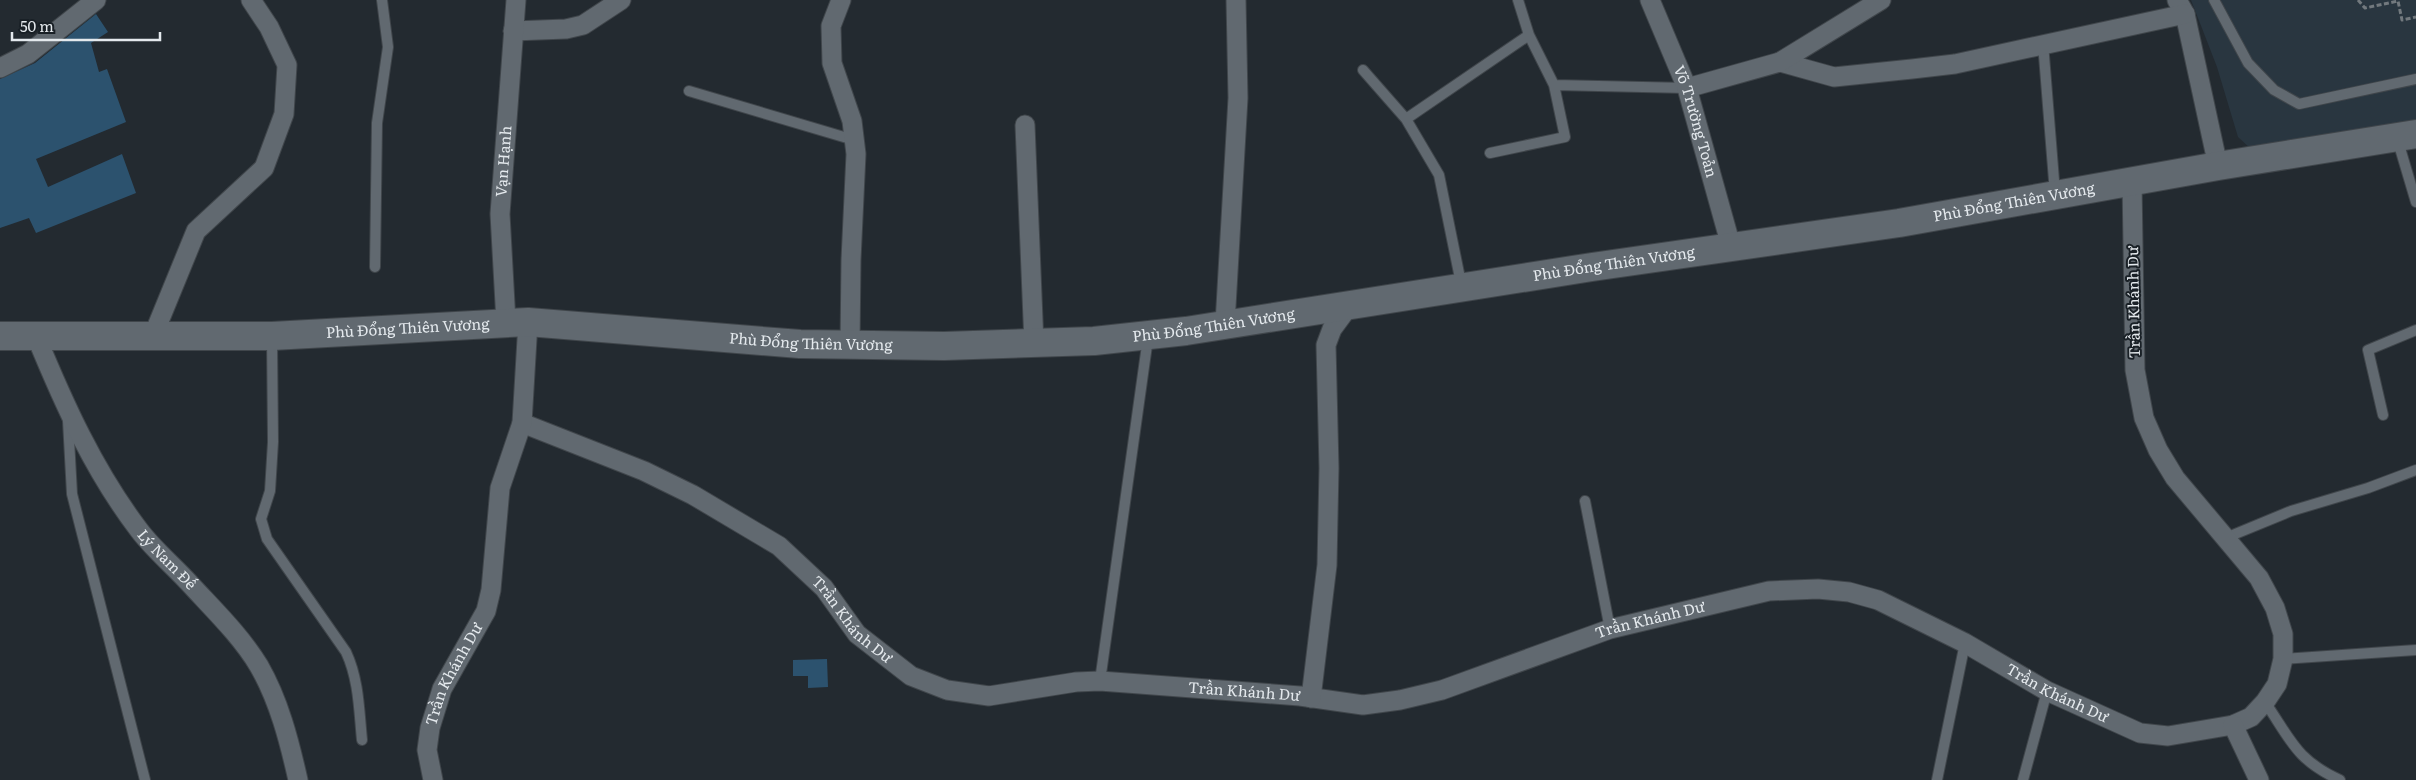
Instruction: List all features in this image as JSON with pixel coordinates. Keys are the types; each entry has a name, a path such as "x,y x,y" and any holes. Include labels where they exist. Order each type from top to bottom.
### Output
{"main road":[{"name":"Phù Đổng Thiên Vương","path":"0,336 272,336 517,322 800,344 1034,344 1148,336 1731,246 1899,223 2055,194 2406,135"}],"street":[{"path":"0,68 28,54 96,0"},
{"path":"153,336 196,231 264,168 284,114 287,65 270,27 250,0"},
{"name":"Vạn Hạnh","path":"516,0 500,214 517,322"},
{"path":"513,31 566,29 583,25 621,0"},
{"path":"841,0 831,26 832,63 852,121 856,154 851,260 850,345"},
{"path":"1225,324 1238,98 1236,0"},
{"name":"Võ Trường Toản","path":"1650,0 1687,88 1731,246"},
{"path":"1687,88 1780,62 1881,0"},
{"path":"1780,62 1834,77 1954,64 2043,44 2181,7 2218,166"},
{"path":"1025,125 1034,344"},
{"name":"Trần Khánh Dư","path":"522,423 644,472 693,495 779,546 824,588 857,634 911,676 947,690 989,696 1076,682 1100,681 1311,698 1363,705 1400,700 1442,690 1610,629 1768,591 1818,589 1849,592 1878,600 1965,644 2048,691 2140,733 2168,736 2233,725 2251,717 2265,702 2277,684 2283,659 2283,634 2275,608 2259,578 2223,538 2175,478 2158,450 2144,418 2135,370 2132,182"},
{"path":"1311,698 1327,565 1329,468 1326,345 1332,329 1349,306"},
{"name":"Trần Khánh Dư","path":"433,780 427,750 430,728 442,689 486,611 491,590 500,488 522,423 517,322"},
{"name":"Lý Nam Đế","path":"36,336 68,412 109,487 139,531 234,634 258,665 277,702 298,780"},
{"path":"2233,725 2258,780"}],"lane":[{"path":"375,267 377,123 388,47 382,0"},
{"path":"1490,153 1565,137 1554,85 1529,35 1518,0"},
{"path":"2214,0 2248,62 2274,90 2299,104 2416,79"},
{"path":"1406,120 1529,35"},
{"path":"2043,44 2055,194"},
{"path":"1363,70 1406,120 1439,175 1462,289"},
{"path":"1554,85 1687,88"},
{"path":"689,91 854,140"},
{"path":"2406,135 2416,202"},
{"path":"2383,415 2368,350 2416,330"},
{"path":"272,336 273,442 270,491 264,508 262,524 268,539 350,660 357,685 362,740"},
{"path":"1100,681 1148,336"},
{"path":"68,412 72,494 145,780"},
{"path":"2223,538 2292,511 2376,486 2416,470"},
{"path":"1585,501 1610,629"},
{"path":"1937,780 1965,644"},
{"path":"2283,659 2416,650"},
{"path":"2023,780 2048,691"},
{"path":"2265,702 2294,748 2310,764 2340,780"}],"path":[{"path":"2358,0 2365,8 2398,0 2402,20 2416,17"}],"shaded area":[{"path":"2191,0 2416,0 2416,121 2251,149 2238,137 2217,67"}],"building":[{"path":"96,14 108,32 91,43 99,72 107,69 126,122 36,159 48,187 122,154 136,193 36,233 29,218 0,228 0,79 35,63"},
{"path":"827,659 828,687 808,688 808,676 793,676 793,660"}]}
